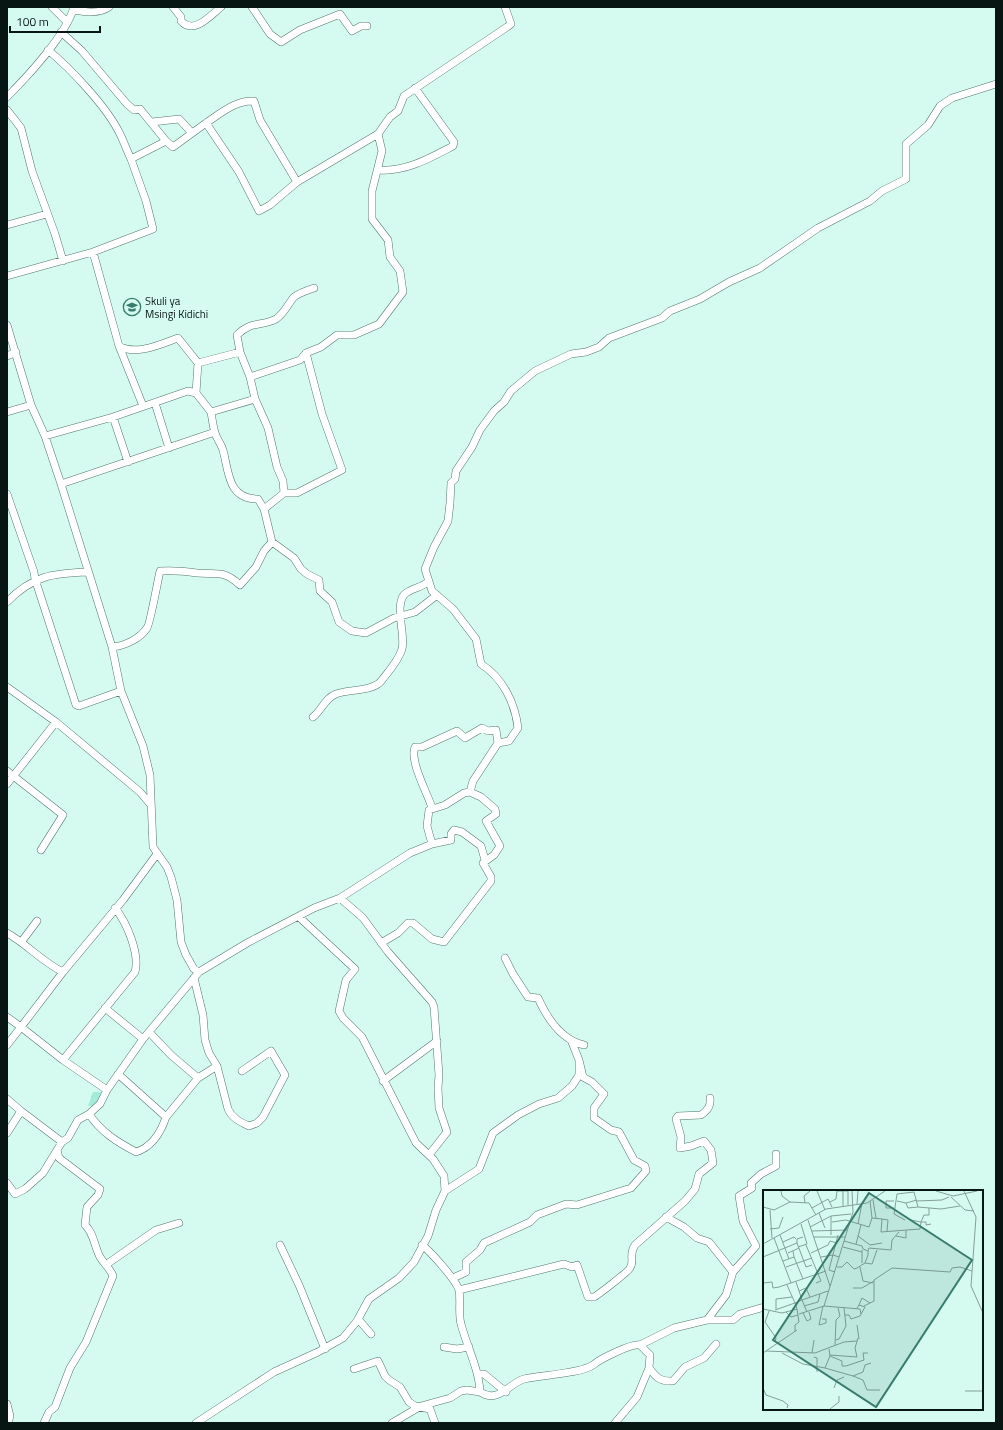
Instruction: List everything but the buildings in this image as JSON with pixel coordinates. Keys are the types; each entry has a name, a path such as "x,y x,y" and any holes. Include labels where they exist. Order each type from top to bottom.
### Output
{"street":[{"path":"52,7 67,22"},
{"path":"7,97 30,75 61,32 74,8 96,12 103,11 109,7"},
{"path":"173,7 181,17 181,22 186,27 190,27 201,23 221,7"},
{"path":"252,7 270,34 281,42 300,30 340,14 352,31 361,26 366,26"},
{"path":"206,123 239,172 259,211 270,205 297,182 378,134 390,117 398,111 404,96 511,24 505,7"},
{"path":"61,32 82,51 127,104 134,110 140,109 166,141 173,147 234,105 245,101 254,101 260,120 297,182"},
{"path":"7,276 93,252 153,229 146,201 120,133 108,114 66,65 48,50"},
{"path":"498,743 509,741 518,728 512,702 492,671 481,664 476,639 465,623 454,609 432,591 425,569 434,547 448,521 451,483 455,479 456,471 472,447 483,426 494,411 504,402 511,391 534,371 571,354 586,352 599,347 609,338 662,318 670,310 700,299 729,282 760,268 818,228 870,201 882,191 906,179 906,144 928,125 940,106 952,98 996,84"},
{"path":"379,170 400,169 415,164 453,146 454,142 440,120 415,88"},
{"path":"7,110 21,128 32,171 63,261"},
{"path":"152,122 179,120 192,133"},
{"path":"250,377 300,360 306,353 321,347 337,334 354,335 378,324 403,292 400,271 390,257 388,240 372,219 372,191 379,170 382,151 378,134"},
{"path":"131,159 166,141"},
{"path":"7,225 47,214"},
{"path":"93,252 119,346 143,406"},
{"path":"284,493 283,481 277,467 268,428 255,399 250,377 240,352 237,335 244,328 275,319 280,316 295,297 314,288"},
{"path":"7,325 32,405 45,436 61,484 112,647 121,691 143,746 150,775 153,847 167,867 171,876 177,900 181,942 194,969 199,972"},
{"path":"119,346 127,351 158,345 178,338 198,363 196,393"},
{"path":"7,356 16,352"},
{"path":"198,363 240,352"},
{"path":"264,509 284,493 297,493 342,470 322,414 306,353"},
{"path":"45,436 113,417 188,391 196,393 211,412 215,432 222,448 229,481 239,494 247,499 258,499 264,509 272,542 294,558 301,569 307,574 319,580 320,591 332,602 339,622 352,631 366,634 401,616 415,612 437,595"},
{"path":"211,412 255,399"},
{"path":"155,403 169,448"},
{"path":"7,412 32,405"},
{"path":"113,417 128,462"},
{"path":"61,484 215,432"},
{"path":"7,494 34,572 34,580 76,705 79,706 121,691"},
{"path":"112,647 122,646 137,638 148,628 160,570 182,570 198,573 218,572 235,581 240,586 272,542"},
{"path":"7,602 34,580 61,573 88,572"},
{"path":"314,717 325,702 336,694 367,689 382,681 402,649 402,601 406,593 428,582"},
{"path":"7,688 56,722 140,792 151,805"},
{"path":"7,784 56,722"},
{"path":"432,808 428,794 419,776 414,751 416,747 422,747 457,731 465,738 482,728 488,731 496,730 498,743 472,781 470,792"},
{"path":"7,771 63,815 41,850"},
{"path":"432,844 427,819 429,810 445,805 464,793 470,792 481,797 495,810 496,814 486,821 500,846 494,855 485,860"},
{"path":"7,1182 16,1194 25,1189 43,1173 62,1142 68,1138 78,1120 89,1114 100,1104 107,1090 143,1039 199,972 247,943 314,908 340,898 387,866 410,853 432,844 452,840 451,834 458,830 481,846 485,860 483,863 491,877 491,881 444,942 432,939 413,923 408,923 398,933 382,942"},
{"path":"7,1045 157,854"},
{"path":"340,898 363,918 421,992 432,1002 434,1007 439,1075 439,1108 447,1132 429,1155"},
{"path":"63,1060 135,972 136,966 127,928 115,908"},
{"path":"299,917 308,923 355,969 346,980 339,1011 343,1018 362,1038 416,1143 429,1155 444,1176 446,1191"},
{"path":"22,942 37,921"},
{"path":"7,933 22,942 44,961 63,972"},
{"path":"505,958 513,974 528,997 538,998 545,1013 562,1035 584,1045"},
{"path":"194,978 202,1015 205,1040 209,1053 217,1066 230,1114 238,1121 249,1126 257,1123 263,1117 270,1100 285,1075 271,1051 242,1071"},
{"path":"105,1008 143,1039"},
{"path":"7,1017 63,1060 107,1090"},
{"path":"149,1032 171,1055 198,1078"},
{"path":"453,1278 466,1272 466,1262 480,1250 484,1243 496,1236 526,1224 537,1215 566,1204 577,1205 631,1188 646,1172 645,1166 634,1160 619,1132 611,1130 594,1118 594,1108 604,1094 592,1082 583,1077 579,1060 571,1040"},
{"path":"383,1081 437,1041"},
{"path":"196,1423 274,1372 325,1349 343,1338 358,1319 369,1299 381,1292 407,1270 414,1262 428,1236 436,1210 446,1191 480,1169 488,1142 493,1133 500,1127 539,1104 558,1098 572,1086 579,1075 579,1060"},
{"path":"89,1114 94,1121 114,1140 136,1152 149,1146 159,1134 166,1117 198,1078 217,1066"},
{"path":"118,1074 166,1117"},
{"path":"459,1290 564,1264 572,1267 577,1265 588,1297 593,1297 630,1270 632,1265 631,1250 685,1201 695,1189 699,1174 713,1163 711,1150 704,1141 680,1148 681,1137 676,1119 678,1116 684,1115 701,1115 709,1108 710,1098"},
{"path":"7,1099 62,1142"},
{"path":"7,1133 21,1110"},
{"path":"44,1423 49,1412 55,1407 74,1358 86,1342 113,1276 109,1267 101,1258 90,1230 85,1225 87,1207 98,1195 100,1189 59,1160 57,1150"},
{"path":"707,1320 726,1295 733,1272 756,1246 742,1221 739,1196 752,1188 751,1183 761,1174 776,1166 776,1154"},
{"path":"666,1217 684,1227 697,1238 708,1242 733,1272"},
{"path":"109,1267 119,1255 156,1230 179,1223"},
{"path":"280,1245 325,1349"},
{"path":"422,1245 430,1250 453,1278 459,1290 458,1312 473,1364 478,1374 480,1392"},
{"path":"392,1423 421,1406 450,1398 467,1390 490,1395 506,1392 516,1382 523,1379 539,1378 585,1368 619,1351 637,1344 640,1345 674,1328 707,1320 733,1320 740,1314 763,1307"},
{"path":"358,1319 371,1334"},
{"path":"649,1368 658,1379 666,1382 673,1381 685,1367 704,1358 716,1344"},
{"path":"615,1423 637,1397 649,1368 650,1354 640,1345"},
{"path":"444,1346 457,1349 469,1347"},
{"path":"354,1369 378,1361 386,1376 400,1387 409,1402 415,1406 430,1409 435,1423"},
{"path":"478,1374 484,1374 506,1392"},
{"path":"7,1404 10,1416 8,1423"}],"green space":[{"path":"93,1092 101,1092 102,1097 96,1106 88,1106"}],"place":[{"name":"Skuli ya Msingi Kidichi","path":"132,307"}]}
